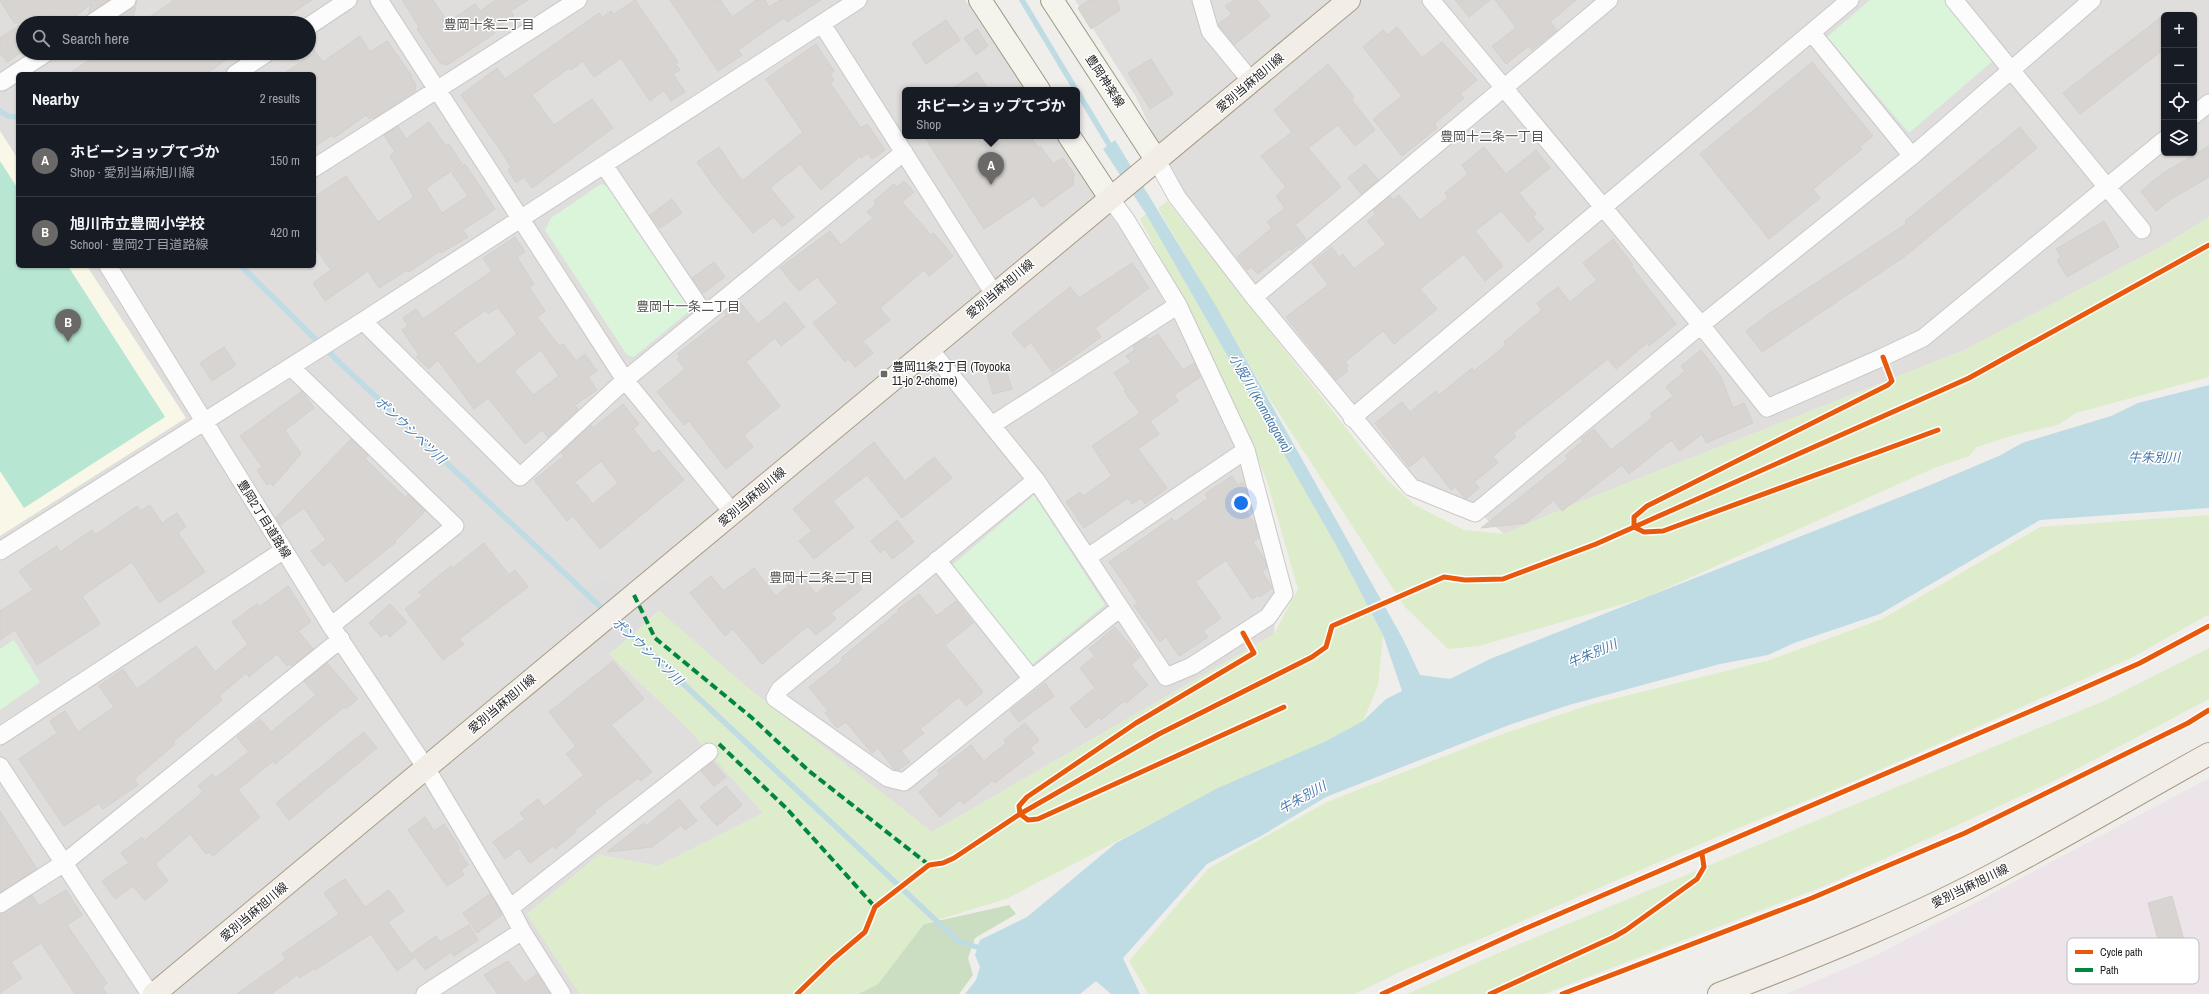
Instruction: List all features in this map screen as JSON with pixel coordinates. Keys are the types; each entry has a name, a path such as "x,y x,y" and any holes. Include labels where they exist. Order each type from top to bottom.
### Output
{"main road":[{"name":"愛別当麻旭川線","path":"154,994 1349,0"},
{"name":"愛別当麻旭川線","path":"1719,994 1810,959 1905,918 2008,867 2209,754"}],"street":[{"path":"103,16 127,0"},
{"path":"316,21 348,0"},
{"path":"379,0 519,219 625,380 733,513"},
{"path":"316,167 578,0"},
{"path":"0,551 341,336 858,0"},
{"path":"980,0 1037,87"},
{"name":"豊岡神楽線","path":"1052,0 1152,165"},
{"path":"1201,0 1210,30 1252,82"},
{"path":"1431,0 1604,207 1767,408 1876,361 1923,338 2161,142"},
{"path":"1254,297 1503,87 1609,0"},
{"path":"1352,418 1850,0"},
{"path":"1954,0 2142,230"},
{"path":"1152,165 1254,297 1352,418 1411,487 1475,513 1701,325 1912,156 2011,68 2092,0"},
{"path":"822,24 994,294"},
{"path":"1812,33 1912,156"},
{"path":"1,80 34,60"},
{"path":"239,72 257,60"},
{"path":"1,80 16,86"},
{"path":"2197,113 2209,103"},
{"path":"929,348 1036,480 1166,677 1192,666 1268,616 1284,594 1246,450 1178,305 1126,220 1115,194 1071,139"},
{"path":"364,321 520,477 625,380 904,152"},
{"path":"604,164 705,315"},
{"name":"豊岡2丁目道路線","path":"109,268 336,633 426,768 510,908 522,931 562,994"},
{"path":"992,425 1178,305"},
{"path":"0,904 64,863 336,633 455,526 291,367"},
{"path":"1088,557 1246,450"},
{"path":"1036,480 780,690 775,698 888,778 904,782 1120,608"},
{"path":"0,736 284,550"},
{"path":"937,560 1032,679"},
{"path":"510,908 708,752"},
{"path":"0,766 150,994"},
{"path":"425,994 522,931"}],"shaded area":[{"path":"0,0 965,0 1024,87 902,87 902,139 1059,139 1142,261 1212,390 1258,507 1277,589 1274,634 932,832 749,689 659,611 609,654 685,725 763,813 658,866 599,855 527,914 580,994 0,994"},
{"path":"1075,0 2209,0 2209,217 2166,244 1965,350 1577,503 1504,534 1470,505 1416,481 1181,194 1136,97"},
{"path":"0,131 16,156 16,268 88,268 186,418 0,536"},
{"path":"2209,778 2209,994 1786,994 1877,955"}],"green space":[{"path":"1870,0 1944,0 1995,59 1909,133 1827,37"},
{"path":"0,161 16,186 16,268 69,268 165,417 24,508 0,471"},
{"path":"601,184 607,186 688,307 687,313 634,357 627,355 545,230 551,218"},
{"path":"1167,201 1387,480 1415,505 1464,530 1504,534 1577,503 1965,350 2166,244 2209,217 2209,377 2076,413 2058,425 2014,435 1977,447 1969,456 1932,469 1647,597 1479,646 1448,649 1405,607 1267,395 1158,208"},
{"path":"1146,214 1336,545 1383,635 1378,686 1363,721 1326,741 1216,790 1006,899 924,924 878,984 858,994 580,994 527,914 599,855 658,866 763,813 685,725 609,654 660,611 749,689 932,832 1274,634 1298,589 1266,478 1214,361 1140,219"},
{"path":"1034,495 1105,605 1030,666 951,566"},
{"path":"2209,515 2209,615 2133,657 1968,731 1838,788 1731,831 1476,941 1404,970 1355,994 1148,994 1129,961 1209,868 1327,802 1491,738 1589,705 1770,660 1882,619 2040,527"},
{"path":"14,640 40,682 0,710 0,649"},
{"path":"2209,648 2209,699 2056,780 1827,885 1544,994 1407,994 1498,953 2106,700"},
{"path":"1009,905 1016,914 975,938 968,958 973,975 959,994 858,994 878,984 924,924"}],"water":[{"name":"牛朱別川","path":"1115,140 1216,306 1403,639 1420,675 1450,679 1490,659 1928,486 2001,455 2022,443 2111,416 2138,403 2209,385 2209,508 2040,520 1880,614 1794,643 1768,655 1720,664 1569,705 1509,725 1326,797 1261,836 1207,864 1123,958 1140,994 1111,994 1096,981 1080,994 965,994 976,980 980,967 975,955 980,940 1027,917 1116,843 1216,789 1326,741 1363,721 1386,699 1402,691 1383,635 1336,545 1146,214 1103,149"}],"pier":[{"path":"605,579 647,622 615,649 572,605"}],"building":[{"path":"0,0 109,0 89,13 91,4 76,16 16,16 16,23 14,23"},
{"path":"137,0 134,16 120,16 132,8"},
{"path":"174,0 312,0 288,16 151,16"},
{"path":"402,0 433,0 448,22 475,4 480,11 496,0 528,0 511,11 514,16 493,31 495,33 447,65 440,63 417,29 419,27"},
{"path":"635,0 678,62 675,64 680,70 673,74 685,92 671,101 664,90 650,101 621,58 594,77 583,61 571,70 569,68 532,95 554,125 592,99 613,128 532,188 524,177 516,183 508,170 511,167 461,95 497,68 505,79 599,13 602,18 611,11 614,14"},
{"path":"670,0 720,0 732,17 756,0 765,0 769,7 780,0 821,0 787,22 784,18 738,50 742,55 718,71"},
{"path":"1089,0 1117,0 1120,10 1091,29 1078,8"},
{"path":"1234,0 1257,0 1270,16 1234,45 1218,24 1232,14 1225,6"},
{"path":"1455,0 1490,0 1469,17"},
{"path":"1495,0 1576,0 1550,22 1557,30 1532,50 1529,46 1506,64 1492,46 1516,28"},
{"path":"2161,17 2161,51 2080,114 2063,93"},
{"path":"946,20 960,40 926,64 912,43"},
{"path":"16,27 16,56 7,62 0,53 0,38"},
{"path":"1397,27 1422,58 1442,42 1477,80 1460,94 1464,98 1434,124 1437,128 1402,156 1373,119 1402,96 1363,47 1383,30 1387,35"},
{"path":"977,29 988,46 976,55 964,38"},
{"path":"360,36 370,52 387,41 412,76 411,77 416,85 415,91 373,119 372,117 369,119 366,115 334,138 332,135 316,146 316,72 286,72 304,60 316,60 316,53 323,62"},
{"path":"816,44 834,71 830,74 834,80 830,83 861,128 867,124 885,150 872,159 868,153 861,158 860,156 821,190 800,164 770,188 794,217 782,227 774,217 753,233 713,185 697,162 719,147 742,181 803,132 766,79"},
{"path":"1151,59 1173,94 1150,109 1128,73"},
{"path":"89,60 226,60 209,72 72,72"},
{"path":"1812,62 1873,136 1859,147 1862,149 1813,189 1820,198 1769,239 1700,154"},
{"path":"1328,64 1354,97 1351,99 1375,130 1355,146 1338,125 1308,148 1341,187 1295,225 1306,239 1291,251 1289,249 1258,274 1251,267 1247,270 1237,257 1272,228 1267,222 1285,208 1276,196 1286,187 1261,156 1292,132 1274,110"},
{"path":"977,72 987,87 954,87"},
{"path":"429,122 446,146 449,144 462,164 426,188 442,213 468,196 452,173 465,164 495,209 463,230 468,237 441,253 440,251 409,272 407,270 379,288 368,271 325,301 313,283 331,270 316,249 316,196 346,176 378,222 414,197 390,156 395,152 384,135 398,126 406,139"},
{"path":"2020,127 2037,148 1904,257 1762,352 1746,331 1770,313 1906,224 1905,221"},
{"path":"926,139 1032,139 1038,148 1040,146 1053,164 1063,158 1074,174 1073,185 1042,207 1034,196 984,229"},
{"path":"2209,146 2209,177 2171,199 2156,211 2141,191 2163,173 2192,156 2197,156 2197,153"},
{"path":"1484,147 1506,174 1536,150 1550,168 1519,193 1536,214 1533,217 1544,229 1528,242 1501,211 1475,231 1503,266 1485,281 1464,254 1420,289 1437,309 1394,344 1383,331 1345,362 1348,366 1346,368 1348,371 1336,380 1286,317 1328,285 1312,263 1332,247 1339,257 1343,254 1354,269 1386,244 1367,221 1376,214 1373,210 1390,196 1393,200 1399,195 1420,220 1448,198 1445,193 1468,174 1462,165"},
{"path":"1365,164 1378,180 1361,194 1348,178"},
{"path":"904,181 914,192 902,202 931,235 934,233 953,256 929,276 924,270 880,308 890,320 863,341 873,353 855,367 848,359 845,362 813,323 838,303 817,277 799,291 780,268 830,231 841,245 873,218 867,212 876,204 874,201 894,184 897,187"},
{"path":"672,199 682,213 660,228 650,215"},
{"path":"2104,221 2119,247 2067,277 2057,260 2061,257 2056,249"},
{"path":"515,237 525,252 517,257 534,284 529,287 545,311 537,317 559,346 563,344 576,361 585,354 597,371 588,377 597,390 575,405 578,409 548,437 542,430 525,444 488,398 474,409 438,360 429,369 416,357 419,355 402,330 408,326 403,318 416,309 423,319 492,271 483,258","holes":["498,307 517,334 478,365 453,333 486,310 488,314","541,350 559,376 533,395 514,371"]},
{"path":"1613,239 1633,265 1631,266 1676,324 1649,346 1647,343 1616,369 1608,359 1513,433 1516,437 1493,456 1498,463 1474,482 1479,488 1466,499 1455,487 1451,490 1424,455 1409,467 1375,423 1402,402 1410,412 1436,391 1439,395 1472,368 1474,371 1506,345 1504,342 1542,310 1537,303 1558,287 1570,302 1597,280 1583,263"},
{"path":"714,262 725,277 703,293 692,278"},
{"path":"1132,263 1149,288 1095,328 1101,337 1052,372 1031,342 1024,348 1012,333 1070,287 1079,298"},
{"path":"739,301 758,324 785,302 805,327 781,346 775,338 746,362 780,406 744,435 753,447 726,469 689,421 684,425 657,392 685,369 677,359 680,357 677,354 727,315 725,312"},
{"path":"1158,334 1183,370 1194,363 1200,377 1174,395 1178,401 1150,421 1159,434 1138,449 1167,488 1145,504 1141,498 1132,504 1128,498 1084,528 1066,502 1080,492 1083,496 1112,476 1092,446 1140,413 1124,391 1126,390 1114,373 1131,362 1126,356 1135,350 1133,346 1147,337 1149,340"},
{"path":"224,347 236,365 212,381 200,363"},
{"path":"1701,350 1721,377 1733,408 1744,403 1753,423 1706,443 1702,434 1680,451 1671,440 1629,474 1622,465 1562,511 1554,500 1526,523 1481,528 1568,459 1565,456 1583,441 1581,439 1594,429 1611,450 1653,417 1650,414 1673,396 1666,387 1685,371 1681,366"},
{"path":"1003,361 1012,389 993,394 985,367"},
{"path":"302,391 314,408 285,430 301,454 273,486 271,483 267,485 257,470 262,467 240,436"},
{"path":"623,404 639,424 633,429 653,454 659,450 684,480 600,549 573,516 567,521 534,480 564,456 561,453 591,425 593,428","holes":["601,461 618,483 593,504 575,482"]},
{"path":"351,439 368,455 365,459 405,497 408,494 425,511 395,541 396,542 346,582 330,561 323,566 311,551 326,540 304,508 280,525 276,517"},
{"path":"874,442 905,481 934,457 952,478 902,518 867,475 833,501 854,527 814,559 799,541 812,531 793,509"},
{"path":"1232,476 1238,485 1242,482 1245,486 1250,505 1244,509 1255,524 1259,538 1253,542 1265,560 1267,568 1262,571 1272,588 1260,597 1258,595 1252,599 1226,560 1195,582 1221,618 1203,631 1208,637 1179,656 1166,637 1160,642 1134,606 1138,603 1109,562 1172,518 1175,522 1208,498 1205,494"},
{"path":"150,505 162,523 177,513 186,527 178,533 205,572 159,603 132,562 82,596 100,624 37,665 15,630 0,640 0,611 33,590 19,571 57,546 60,552 92,530 95,535 137,506 141,511"},
{"path":"897,520 914,542 892,559 885,549 880,553 871,541"},
{"path":"484,543 509,575 515,570 528,587 459,639 464,644 443,660 405,609 422,596 419,592 451,566 453,568"},
{"path":"754,568 776,596 801,575 816,594 846,570 862,589 831,613 836,619 816,635 808,626 762,664 733,629 725,636 690,593 711,576 723,591"},
{"path":"288,586 311,622 298,631 313,649 292,666 289,664 287,666 277,654 249,677 246,673 219,696 222,700 173,742 175,744 134,779 138,785 103,809 99,803 64,826 19,759 57,733 50,721 65,711 78,732 114,707 99,686 123,669 137,689 196,646 215,672 248,644 232,622 257,604 259,607"},
{"path":"919,594 937,616 956,601 973,623 945,645 983,692 966,706 959,697 920,729 924,733 901,751 910,762 898,770 894,769 878,748 872,753 846,722 837,728 825,713 828,711 809,687 843,660 841,658 899,611 898,609"},
{"path":"390,604 407,622 390,637 386,633 381,637 369,623"},
{"path":"1115,627 1140,657 1131,665 1148,685 1126,703 1124,701 1101,720 1099,717 1086,728 1070,708 1095,688 1080,668 1095,656 1089,649"},
{"path":"613,661 644,699 611,725 652,772 641,781 638,778 594,811 596,813 555,849 553,846 530,863 519,848 505,859 493,842 525,819 520,813 538,799 544,807 584,775 566,754 576,746 549,712"},
{"path":"327,663 358,699 346,709 344,707 275,764 273,761 238,790 260,817 213,856 209,852 206,854 190,834 155,864 168,881 145,900 133,886 115,899 102,881 129,863 121,853 142,837 144,841 203,792 198,786 212,774 215,778 249,752 237,737 260,719 271,732 316,695 304,681"},
{"path":"1045,683 1054,696 1019,722 1010,710"},
{"path":"1025,723 1039,740 1030,748 1034,753 995,783 993,780 964,804 960,800 940,817 919,792 940,774 937,771 971,745 984,761 1006,743 1004,740"},
{"path":"364,732 377,748 289,820 276,803"},
{"path":"713,762 726,777 714,786 701,771"},
{"path":"726,786 742,805 717,826 700,807"},
{"path":"679,799 697,821 685,830 681,825 652,847 607,852 644,823 646,826"},
{"path":"0,811 37,869 0,892"},
{"path":"425,817 434,831 444,824 460,848 458,850 468,865 461,870 464,875 447,886 408,830"},
{"path":"345,879 365,907 389,890 404,911 388,922 414,958 397,971 371,934 315,970 314,968 300,978 297,975 271,994 237,994 286,959 282,954 339,914 324,893"},
{"path":"66,890 82,915 67,925 107,983 102,987 107,994 75,994 41,943 11,962 22,978 0,993 0,914 32,895 39,906"},
{"path":"490,894 502,915 477,933 463,913"},
{"path":"2172,896 2183,938 2158,938 2148,903"},
{"path":"469,925 478,940 454,956 451,952 425,970 412,953 436,936 440,942"},
{"path":"508,961 525,983 537,974 550,994 498,994 484,975"}],"waterway":[{"name":"小股川 (Komatagawa)","path":"1022,0 1074,87"},
{"name":"小股川 (Komatagawa)","path":"1080,96 1113,151"},
{"name":"ポンウシベツ川","path":"0,111 8,116 16,117"},
{"name":"ポンウシベツ川","path":"243,268 341,364 607,613"},
{"name":"ポンウシベツ川","path":"613,618 958,941 980,948 984,946"}],"marked path":[{"path":"634,595 655,638 751,717 809,771 929,865"},
{"path":"719,744 787,809 875,907"}],"cycle path":[{"path":"797,994 832,960 865,932 875,907 929,865 943,863 954,858 1020,814 1159,734 1312,657 1326,647 1332,626 1444,577 1465,580 1503,579 1596,544 1969,378 2209,245"},
{"path":"1883,357 1892,381 1888,385 1647,506 1634,517 1634,527 1644,532 1663,531 1938,430"},
{"path":"1382,994 1522,930 2140,663 2209,626"},
{"path":"1243,633 1254,653 1136,723 1027,797 1019,806 1020,814 1028,820 1038,819 1284,707"},
{"path":"1562,994 1812,898 1965,833 2188,723 2209,710"},
{"path":"1490,994 1614,937 1626,930 1697,879 1704,867 1702,854"}],"place":[{"name":"ホビーショップてづか","path":"991,185"},
{"name":"旭川市立豊岡小学校","path":"68,342"},
{"name":"豊岡11条2丁目 (Toyooka 11-jo 2-chome)","path":"884,374"}],"district":[{"name":"豊岡十条二丁目","path":"489,24"},
{"name":"豊岡十二条一丁目","path":"1492,136"},
{"name":"豊岡十一条二丁目","path":"688,306"},
{"name":"豊岡十二条二丁目","path":"821,577"}]}
